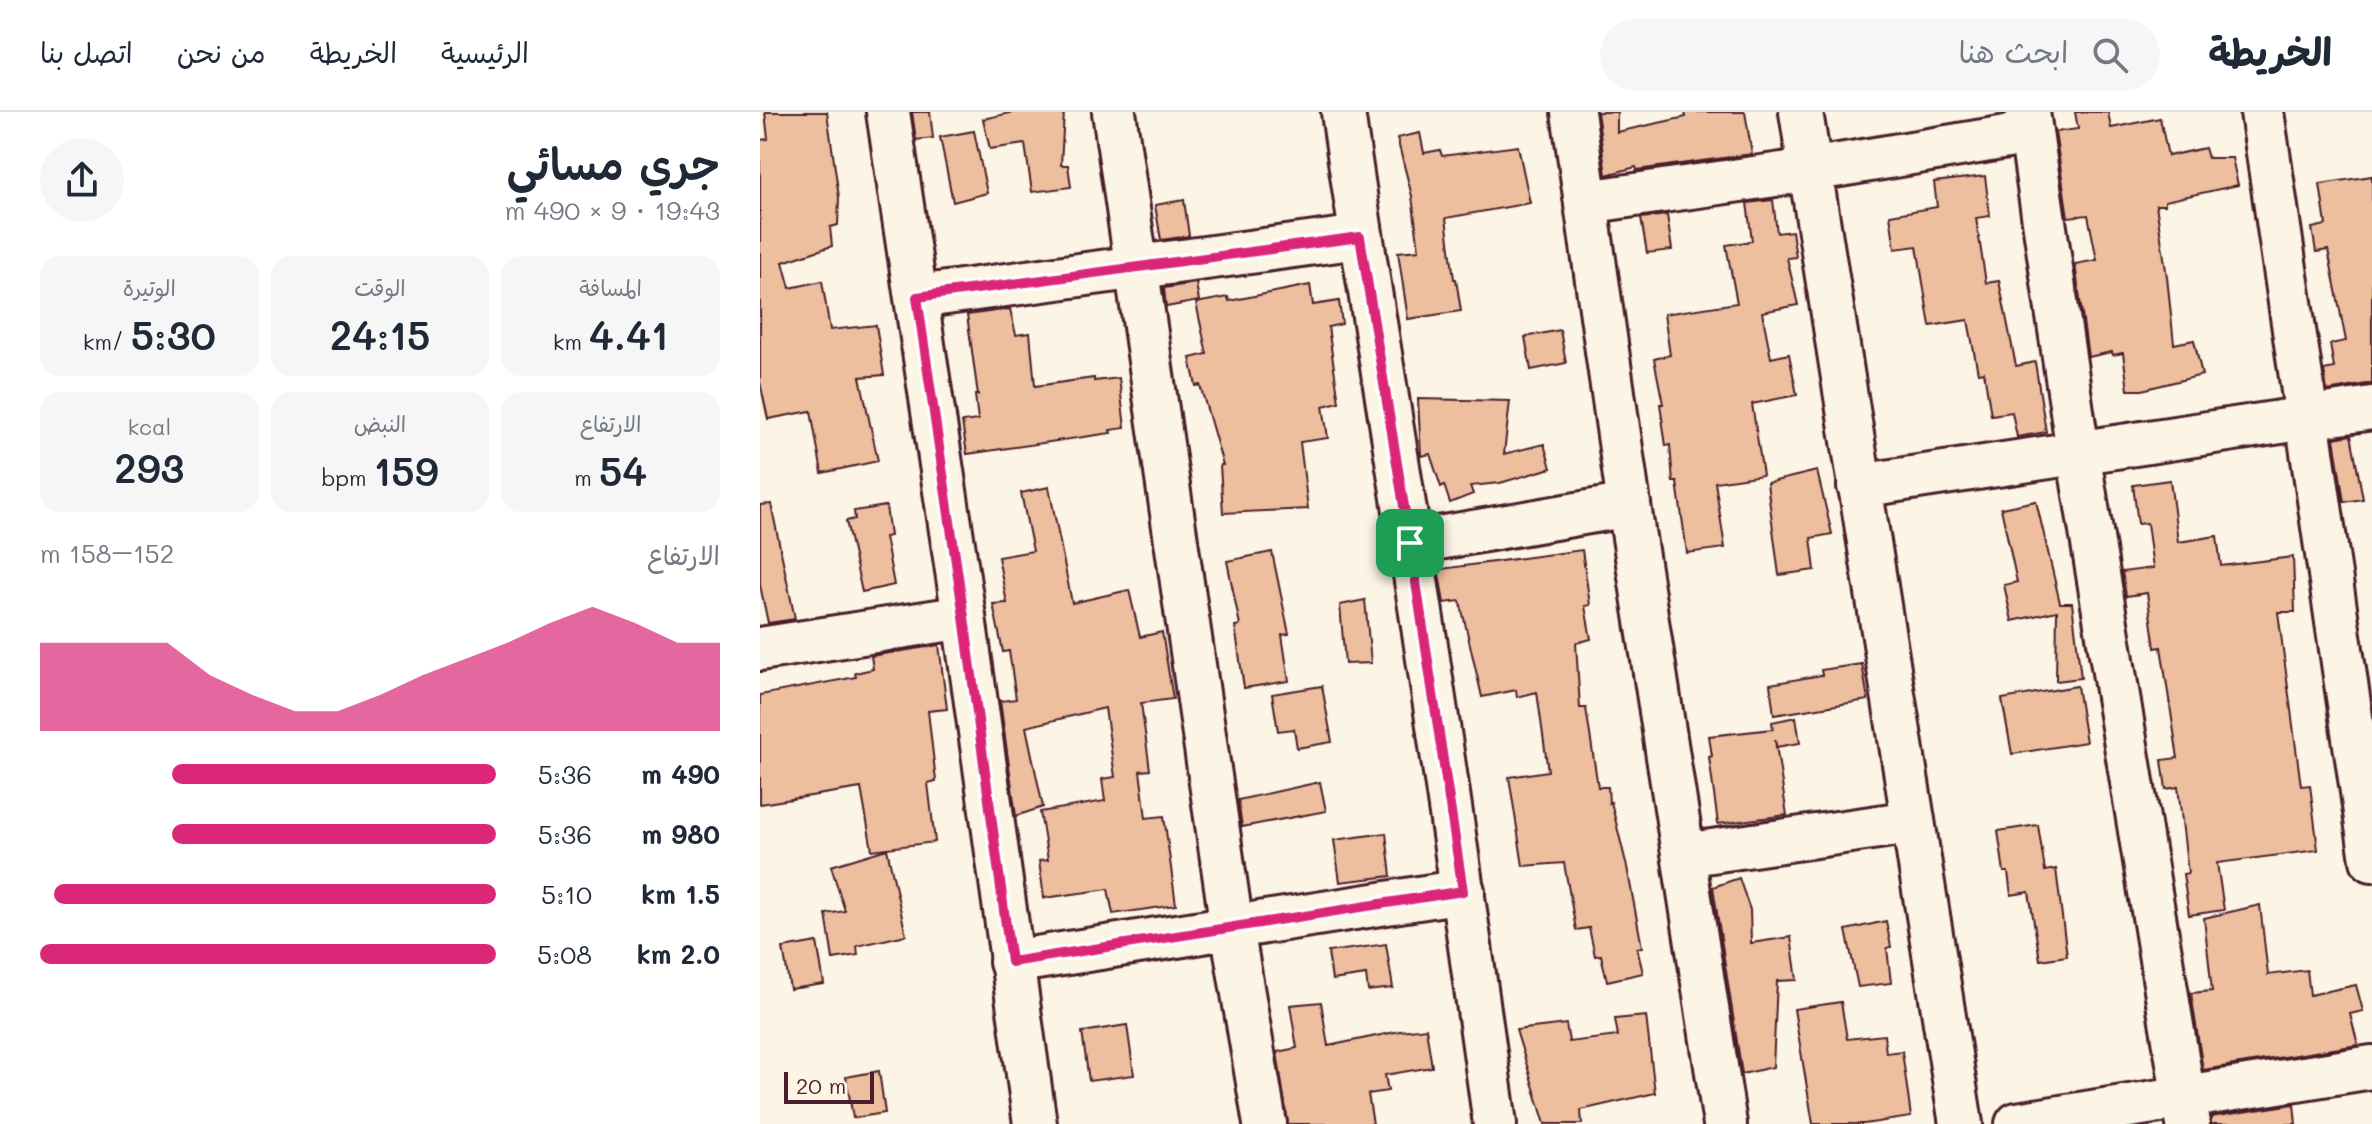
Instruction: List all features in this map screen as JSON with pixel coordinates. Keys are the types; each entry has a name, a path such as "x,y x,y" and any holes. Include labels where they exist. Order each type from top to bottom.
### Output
{"street":[{"path":"888,112 964,617 1035,1124"},
{"path":"1114,112 1232,928 1265,1124"},
{"path":"1343,112 1463,891 1495,1124"},
{"path":"1573,112 1629,505 1725,1124"},
{"path":"1801,112 1961,1124"},
{"path":"2262,112 2372,860"},
{"path":"1586,202 1810,170 2030,122 2078,452 2186,1111"},
{"path":"917,297 1360,237"},
{"path":"1859,486 2372,408"},
{"path":"1410,543 1629,505"},
{"path":"760,649 964,617"},
{"path":"1684,855 1913,822"},
{"path":"1011,962 1463,891"},
{"path":"2017,1124 2186,1111 2372,1067"}],"building":[{"path":"765,112 827,112 839,197 838,225 830,227 832,246 783,262 790,288 822,281 830,330 876,325 884,375 860,377 878,461 822,473 811,411 768,419 760,382 760,140 768,139"},
{"path":"912,112 930,112 933,138 916,140"},
{"path":"1014,112 1064,112 1061,165 1068,165 1071,187 1032,192 1025,144 990,149 983,119"},
{"path":"1597,112 1617,112 1617,132 1686,117 1685,112 1745,112 1752,154 1637,170 1636,167 1606,175"},
{"path":"2075,112 2108,112 2111,128 2160,118 2168,156 2205,148 2208,158 2232,158 2238,185 2156,205 2174,344 2194,340 2202,375 2142,390 2128,390 2123,353 2088,357 2075,264 2097,260 2088,215 2068,217 2055,132 2078,129"},
{"path":"974,131 987,193 953,202 940,137"},
{"path":"1420,133 1424,153 1440,150 1442,156 1518,146 1530,203 1446,218 1461,311 1408,319 1398,252 1419,250 1412,196 1397,138"},
{"path":"1985,176 1990,216 1976,218 1986,283 1999,281 2016,366 2035,362 2046,432 2017,437 2012,412 1991,415 1984,372 1978,373 1968,320 1930,326 1917,246 1895,249 1890,215 1937,207 1934,182"},
{"path":"2372,176 2372,383 2327,391 2324,370 2334,368 2330,344 2346,341 2328,250 2316,252 2312,228 2326,225 2320,184"},
{"path":"1184,200 1189,236 1161,240 1155,205"},
{"path":"1773,200 1777,233 1792,231 1796,257 1787,258 1798,305 1762,312 1771,358 1789,354 1797,395 1752,404 1763,475 1715,482 1725,548 1687,553 1677,482 1673,482 1670,445 1666,446 1660,404 1663,404 1654,359 1670,355 1664,314 1737,303 1726,245 1752,241 1747,203"},
{"path":"1667,215 1672,250 1647,253 1641,218"},
{"path":"1196,283 1199,301 1166,307 1164,288"},
{"path":"1310,285 1313,305 1339,301 1342,324 1328,327 1339,402 1323,406 1328,438 1300,442 1308,509 1223,513 1220,465 1223,465 1200,385 1196,386 1190,358 1207,354 1196,303 1228,297 1229,301"},
{"path":"1010,309 1016,335 1030,333 1035,386 1119,378 1125,428 1110,430 1111,433 967,454 962,422 978,420 975,395 978,395 967,315"},
{"path":"1560,330 1566,363 1531,370 1525,337"},
{"path":"1418,399 1510,401 1504,454 1544,444 1551,468 1500,483 1470,486 1473,494 1450,503 1430,454 1421,456"},
{"path":"2351,435 2363,499 2344,502 2334,438"},
{"path":"1817,471 1832,534 1811,538 1815,570 1779,575 1767,483"},
{"path":"2170,480 2178,542 2217,536 2221,566 2293,557 2295,612 2278,612 2301,786 2310,785 2318,850 2217,863 2224,910 2189,915 2183,874 2188,873 2178,787 2166,789 2162,760 2178,758 2161,647 2155,648 2147,593 2126,596 2122,572 2153,568 2147,523 2138,524 2133,485"},
{"path":"1049,487 1072,603 1129,590 1140,637 1162,632 1173,699 1141,703 1150,770 1140,771 1146,818 1164,816 1176,905 1113,914 1108,889 1044,898 1039,861 1048,860 1040,812 1105,801 1102,779 1115,777 1105,708 1026,727 1043,807 1016,816 1000,701 1016,699 1009,651 1003,652 993,604 1007,603 998,557 1033,551 1021,493"},
{"path":"2036,501 2060,603 2072,603 2081,678 2056,681 2057,611 2012,621 2004,585 2017,582 2001,508"},
{"path":"771,504 795,619 768,623 760,585 760,505"},
{"path":"886,506 890,536 885,537 894,585 862,592 846,521 855,519 854,511"},
{"path":"1582,550 1590,605 1585,606 1591,639 1576,643 1580,708 1586,708 1598,787 1608,787 1642,947 1637,948 1643,973 1607,981 1601,955 1595,956 1589,928 1576,930 1564,863 1523,866 1509,777 1548,771 1537,692 1517,697 1516,690 1482,697 1460,601 1444,603 1437,563 1441,562 1442,569"},
{"path":"1272,552 1289,634 1282,635 1289,681 1244,688 1235,626 1240,625 1227,561"},
{"path":"1365,600 1371,663 1345,664 1340,605"},
{"path":"939,645 947,709 928,711 936,781 928,783 935,842 872,850 861,788 760,804 760,695 856,677 855,673 873,669 871,656"},
{"path":"1862,664 1868,700 1774,715 1770,684 1822,675 1821,670"},
{"path":"1322,686 1332,742 1297,748 1294,729 1278,731 1272,694"},
{"path":"2077,686 2086,742 2012,754 2002,699"},
{"path":"1796,717 1800,743 1776,747 1787,815 1718,824 1709,736 1773,729 1772,722"},
{"path":"1320,782 1326,811 1242,827 1238,800"},
{"path":"2038,825 2045,871 2056,869 2067,956 2040,960 2029,892 2011,895 1998,831"},
{"path":"1386,833 1391,876 1340,882 1334,840"},
{"path":"887,849 906,935 857,946 858,955 833,959 826,914 845,911 831,866"},
{"path":"1739,878 1750,910 1751,943 1791,937 1797,980 1777,981 1773,1067 1742,1074 1713,887"},
{"path":"2260,905 2268,975 2307,970 2310,995 2356,985 2363,1011 2350,1014 2358,1045 2203,1070 2191,993 2212,991 2204,918"},
{"path":"1886,921 1891,947 1887,948 1891,983 1858,987 1846,930"},
{"path":"817,942 824,984 790,989 783,948"},
{"path":"1386,944 1393,988 1368,991 1366,975 1332,980 1328,952"},
{"path":"1321,1002 1328,1046 1426,1028 1432,1067 1385,1075 1388,1091 1368,1094 1373,1124 1288,1124 1277,1052 1297,1048 1290,1005"},
{"path":"1841,1002 1847,1039 1884,1035 1886,1053 1902,1051 1911,1117 1864,1124 1813,1124 1794,1009"},
{"path":"1646,1016 1655,1093 1581,1110 1582,1124 1545,1124 1516,1030 1566,1024 1569,1042 1618,1036 1615,1019"},
{"path":"1127,1025 1134,1075 1089,1081 1082,1032"},
{"path":"879,1071 885,1113 853,1118 846,1077"},
{"path":"2294,1104 2296,1124 2211,1124 2211,1117"}],"route":[{"path":"1360,237 1410,543 1463,891 1011,962 917,297 1360,237"}]}
